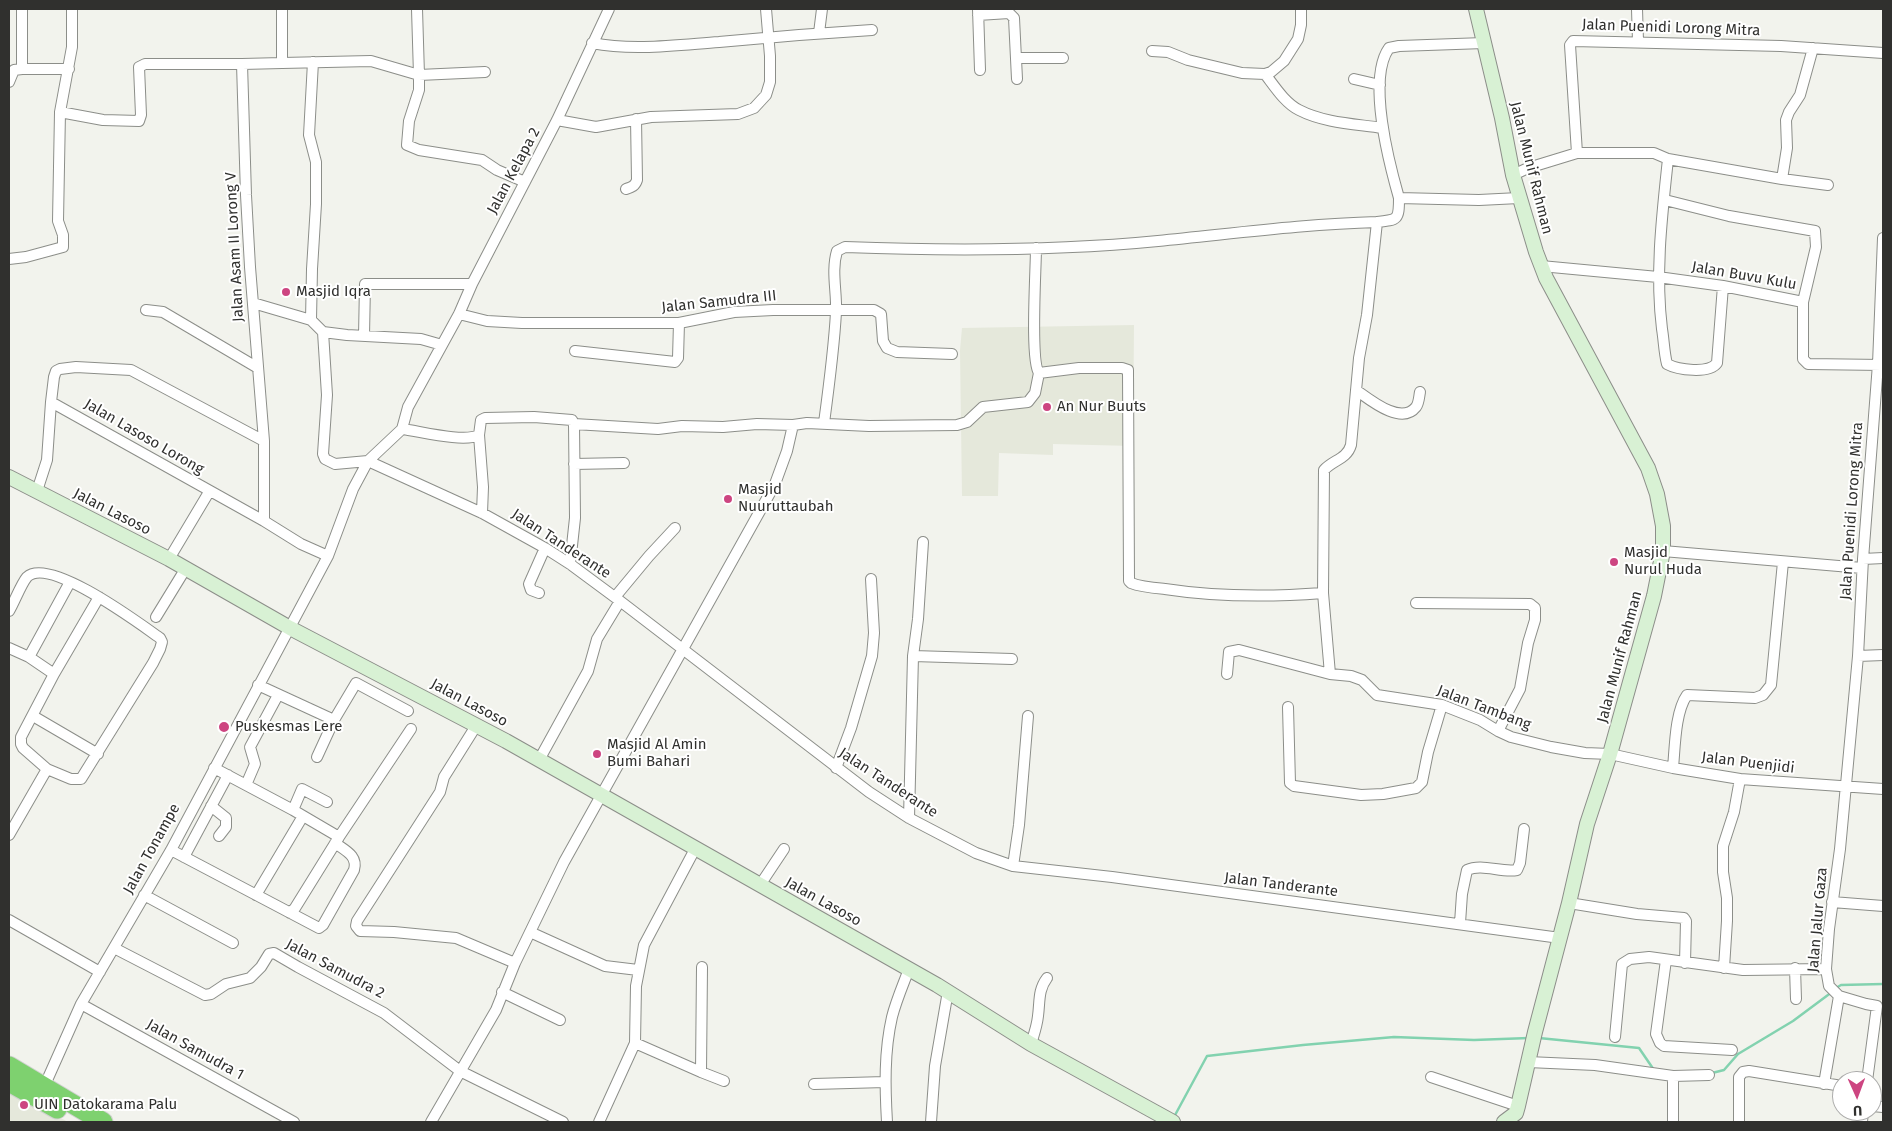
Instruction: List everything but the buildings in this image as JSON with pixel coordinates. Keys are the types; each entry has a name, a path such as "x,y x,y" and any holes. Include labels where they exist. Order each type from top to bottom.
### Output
{"highway":[{"path":"9,1066 103,1122"},
{"path":"9,1082 80,1122"}],"street":[{"path":"22,9 22,69"},
{"path":"9,259 26,257 63,247 63,236 58,221 60,112 72,47 72,9"},
{"path":"282,9 282,62"},
{"path":"417,9 419,90 410,121 407,146 419,150 482,160 497,170 525,182"},
{"name":"Jalan Kelapa 2","path":"402,429 408,407 459,314 472,284 557,120 608,9"},
{"path":"557,120 596,127 636,119 738,114 754,108 769,89 771,75 766,9"},
{"path":"818,33 822,9"},
{"path":"1152,51 1168,52 1188,60 1242,73 1265,74 1271,72 1284,61 1298,39 1301,25 1301,9"},
{"name":"Jalan Munif Rahman","path":"1476,9 1502,118 1513,175 1541,266 1648,468 1658,494 1662,516 1663,551 1652,604 1610,754 1587,824 1516,1114"},
{"path":"1637,9 1638,41"},
{"path":"980,70 978,12 1009,13 1014,18 1016,79"},
{"path":"592,43 605,46 662,46 872,30"},
{"name":"Jalan Puenidi Lorong Mitra","path":"1577,153 1570,43 1575,40 1813,48 1883,53"},
{"path":"824,423 833,351 836,310 834,260 837,251 845,247 908,249 1036,248 1157,241 1228,233 1392,220 1397,218 1399,213 1399,198 1386,152 1382,128 1380,86 1382,62 1389,48 1484,43"},
{"path":"1782,179 1787,148 1786,120 1800,95 1813,48"},
{"path":"1016,58 1063,58"},
{"path":"60,112 103,120 139,121 141,108 140,67 143,64 371,61 419,75 485,72"},
{"path":"311,320 316,204 316,162 309,135 313,62"},
{"name":"Jalan Asam II Lorong V","path":"242,64 246,195 264,441 264,521"},
{"path":"9,82 14,70 69,68"},
{"path":"1265,74 1291,104 1299,110 1313,116 1382,128"},
{"path":"1354,79 1380,86"},
{"path":"626,189 636,184 636,119"},
{"path":"1513,175 1528,168 1577,153 1654,154 1782,179 1828,185"},
{"path":"1668,158 1658,277 1660,316 1667,364 1673,367 1707,370 1713,368 1717,363 1724,286"},
{"path":"1399,198 1479,200 1519,198"},
{"path":"1665,200 1729,216 1815,231 1815,252 1803,302"},
{"path":"1330,674 1323,593 1324,470 1349,452 1353,433 1359,358 1367,315 1377,222"},
{"name":"Jalan Puenidi Lorong Mitra","path":"1845,787 1858,656 1863,564 1880,364 1883,238"},
{"path":"574,424 658,429 682,426 824,423 869,426 963,424 983,408 1028,402 1035,393 1039,373 1036,369 1034,350 1036,248"},
{"name":"Jalan Buvu Kulu","path":"1541,266 1658,277 1724,286 1803,302 1803,359 1805,362 1808,364 1880,364"},
{"path":"364,336 365,284 472,284"},
{"path":"253,303 311,320 323,332 421,339 442,345"},
{"path":"146,310 163,312 258,368"},
{"name":"Jalan Samudra III","path":"459,314 487,321 522,323 679,323 734,312 874,310 881,314 884,346 894,352 952,354"},
{"path":"575,351 675,362 678,358 679,323"},
{"path":"323,332 327,395 323,454 325,459 335,464 368,461"},
{"path":"1039,373 1079,368 1122,368 1128,370 1131,583 1182,592 1226,596 1323,593"},
{"path":"37,491 47,460 54,377 56,371 60,369 131,370 264,441"},
{"path":"1356,390 1388,411 1397,413 1409,413 1417,406 1420,392"},
{"name":"Jalan Lasoso Lorong","path":"51,402 209,492 264,521 301,544 328,556"},
{"path":"482,513 483,487 478,435 481,420 485,418 569,418 574,424 575,518 570,564"},
{"path":"431,1122 496,1010 515,963 564,862 776,484 793,425"},
{"path":"328,556 353,489 368,461 402,429 461,438 472,438 478,435"},
{"name":"Jalan Tanderante","path":"368,461 482,513 570,564 836,768 909,818 976,853 1013,866 1112,877 1560,938"},
{"path":"574,464 624,463"},
{"name":"Jalan Lasoso","path":"9,477 186,568 290,628 540,760 948,991 1031,1044 1169,1120"},
{"path":"169,559 209,492"},
{"path":"540,760 588,671 597,639 618,599 648,556 676,528"},
{"path":"909,818 914,656 923,542"},
{"path":"539,593 531,590 529,584 545,548"},
{"path":"1663,551 1782,562 1863,564 1883,558"},
{"name":"Jalan Tonampe","path":"44,1087 82,1004 171,850 328,556"},
{"path":"1673,768 1679,717 1687,695 1755,698 1763,695 1771,685 1774,677 1782,562"},
{"path":"156,617 186,568"},
{"path":"9,612 28,577 42,573 70,582 99,597 160,638 162,642 153,663 81,779 71,779 47,769 27,752 21,744 21,737 54,674 99,597"},
{"path":"836,768 851,728 872,656 874,634 871,579"},
{"path":"29,657 70,582"},
{"path":"1416,603 1530,604 1536,608 1520,689 1498,731"},
{"path":"9,648 29,657 54,674"},
{"name":"Jalan Tambang","path":"1227,674 1229,652 1239,650 1330,674 1351,676 1362,680 1377,695 1442,706 1480,720 1498,731 1529,742 1584,752 1610,754"},
{"path":"1858,656 1883,655"},
{"path":"914,656 1012,659"},
{"path":"317,757 334,720 356,683 408,711"},
{"path":"258,684 334,720"},
{"path":"246,785 255,764 250,746 278,695"},
{"path":"1288,707 1290,783 1294,786 1361,795 1383,794 1420,786 1442,706"},
{"path":"33,716 98,754"},
{"path":"1013,866 1019,825 1028,716"},
{"path":"476,726 444,777 440,792 357,921 356,926 360,931 456,938 515,963"},
{"path":"290,913 411,729"},
{"name":"Jalan Puenjidi","path":"1610,754 1673,768 1740,779 1883,789"},
{"path":"171,850 318,928 323,925 354,870 356,864 352,855 337,840 293,810 214,768"},
{"path":"9,835 47,769"},
{"path":"184,857 228,775"},
{"path":"1724,968 1728,921 1723,872 1723,846 1734,812 1740,779"},
{"name":"Jalan Jalur Gaza","path":"1824,1084 1834,991 1826,969 1845,787"},
{"path":"293,810 302,789 327,802"},
{"path":"211,806 226,818 226,827 219,836"},
{"path":"256,895 303,816"},
{"path":"1460,923 1462,894 1467,870 1482,868 1517,870 1520,864 1524,829"},
{"path":"599,1122 635,1043 635,1004 638,970 644,945 695,849"},
{"path":"760,885 784,849"},
{"path":"144,894 234,942"},
{"path":"1832,902 1883,906"},
{"path":"1569,903 1637,914 1684,918 1686,921 1685,963"},
{"path":"9,920 100,972"},
{"path":"530,932 606,966 638,970"},
{"name":"Jalan Samudra 2","path":"114,948 205,995 211,994 226,984 250,978 260,968 269,954 274,953 298,968 384,1013 460,1071 564,1122"},
{"path":"1615,1037 1622,964 1630,959 1649,957 1743,970 1826,969"},
{"path":"1666,960 1656,1034 1660,1043 1664,1046 1732,1050"},
{"path":"701,1072 702,967"},
{"path":"1795,968 1796,999"},
{"path":"887,1122 886,1056 892,1017 909,969"},
{"path":"1031,1044 1038,1015 1039,995 1042,985 1047,978"},
{"path":"931,1122 935,1066 948,991"},
{"path":"1834,991 1866,1004 1880,1006 1869,1071"},
{"path":"502,992 560,1020"},
{"name":"Jalan Samudra 1","path":"82,1004 294,1122"},
{"path":"635,1043 724,1081"},
{"path":"1528,1062 1595,1065 1672,1076 1709,1075"},
{"path":"1740,1122 1739,1077 1743,1072 1749,1071 1832,1085"},
{"path":"1672,1076 1673,1122"},
{"path":"1431,1078 1516,1114"},
{"path":"814,1084 885,1082"},
{"path":"1504,1122 1516,1114"}],"shaded area":[{"name":"An Nur Buuts","path":"1134,325 1133,446 1053,444 1053,455 999,453 998,496 962,496 960,350 962,328"},
{"name":"UIN Datokarama Palu","path":"9,1089 68,1122 9,1122"}],"waterway":[{"path":"1836,988 1841,985 1883,984"},
{"path":"1712,1073 1724,1070 1738,1054 1793,1021 1832,992"},
{"path":"1174,1117 1207,1056 1394,1037 1474,1040 1529,1038"},
{"path":"1539,1038 1639,1048 1654,1070"}],"place":[{"name":"Masjid Iqra","path":"286,292"},
{"name":"An Nur Buuts","path":"1047,407"},
{"name":"Masjid Nuuruttaubah","path":"728,499"},
{"name":"Masjid Nurul Huda","path":"1614,562"},
{"name":"Puskesmas Lere","path":"224,727"},
{"name":"Masjid Al Amin Bumi Bahari","path":"597,754"},
{"name":"UIN Datokarama Palu","path":"24,1105"}]}
